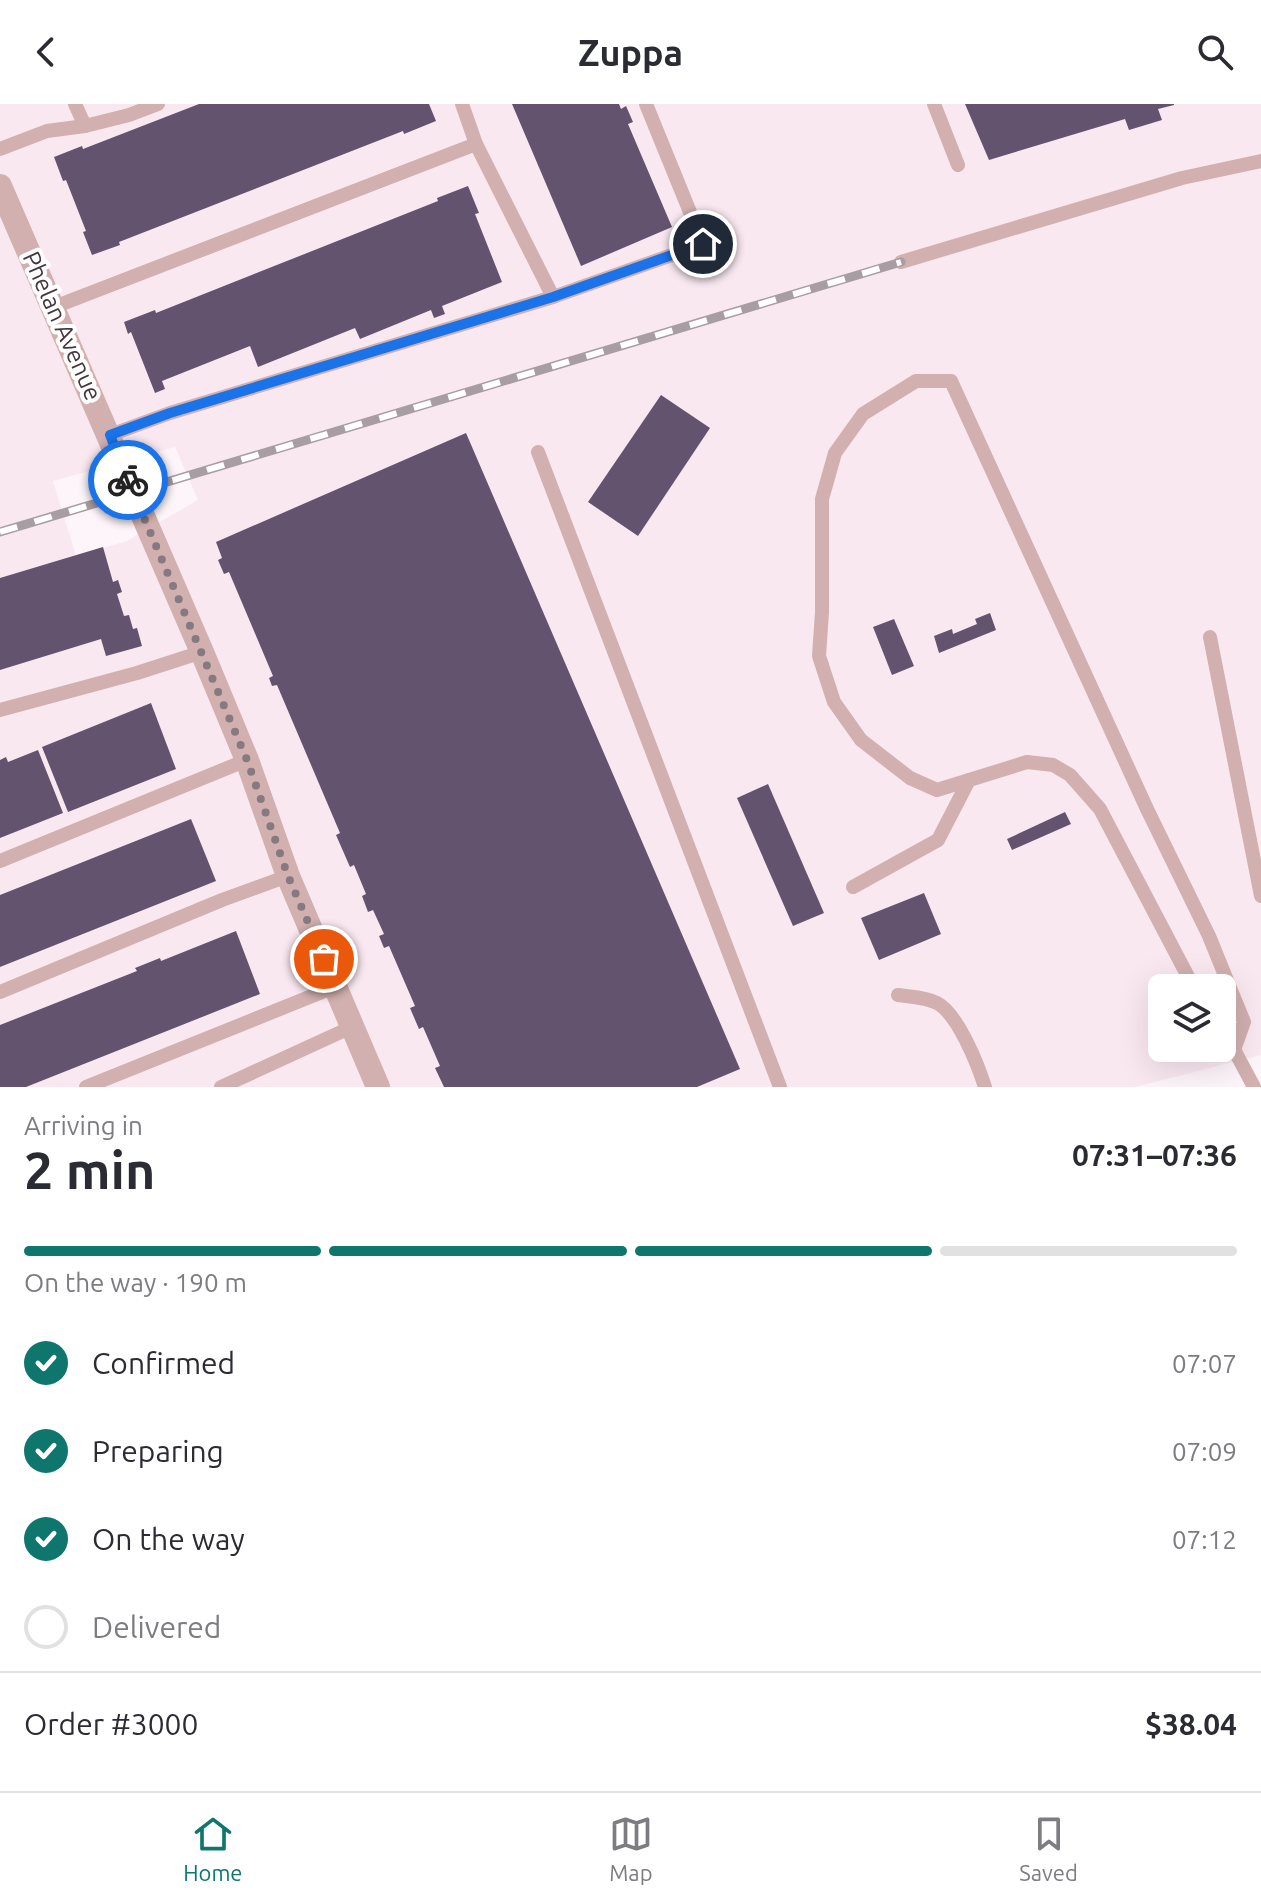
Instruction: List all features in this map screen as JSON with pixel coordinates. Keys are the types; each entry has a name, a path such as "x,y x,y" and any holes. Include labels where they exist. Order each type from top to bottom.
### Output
{"street":[{"name":"Phelan Avenue","path":"0,186 202,652 247,760 288,876 378,1087"}],"lane":[{"path":"75,104 85,126"},
{"path":"0,149 47,131 85,126 158,104"},
{"path":"462,104 476,144 553,297"},
{"path":"110,435 170,413 553,297 703,244 646,104"},
{"path":"934,104 958,165"},
{"path":"54,307 476,144"},
{"path":"901,262 1182,178 1261,161"},
{"path":"1187,974 1100,809 1070,775 1053,765 1027,762 937,790 910,778 861,740 834,702 819,656 822,499 835,453 863,414 916,381 951,381 1224,974"},
{"path":"538,452 780,1087"},
{"path":"1210,637 1261,896"},
{"path":"0,710 202,652"},
{"path":"0,861 247,760"},
{"path":"853,887 938,840 969,780"},
{"path":"0,992 288,876"},
{"path":"86,1087 337,986"},
{"path":"898,995 940,1004 974,1053 985,1087"},
{"path":"1236,1002 1244,1022 1236,1044"},
{"path":"221,1087 354,1026"},
{"path":"1236,1054 1254,1087"}],"shaded area":[{"path":"0,104 1261,104 1261,1055 1236,1061 1236,974 1148,974 1148,1062 1233,1062 1135,1087 0,1087","holes":["175,447 198,500 127,541 76,556 53,481"]}],"building":[{"path":"199,104 429,104 436,121 404,134 403,131 92,255 83,232 86,231 54,157 82,146 83,149"},
{"path":"512,104 619,104 621,109 626,106 633,122 628,124 672,227 581,266"},
{"path":"965,104 1174,105 1158,109 1162,120 1129,130 1125,119 989,160"},
{"path":"468,186 479,213 475,214 502,282 442,306 445,314 434,318 431,310 360,339 355,328 258,367 250,346 162,381 165,389 155,393 131,332 128,334 124,322 155,310 156,313 438,201 437,198"},
{"path":"661,395 710,428 638,536 588,502"},
{"path":"466,433 740,1069 697,1087 444,1087 435,1068 440,1066 423,1027 419,1029 410,1008 415,1006 389,946 384,948 379,936 384,934 373,910 368,912 362,896 366,894 354,865 350,867 336,835 340,833 277,685 272,686 269,678 273,676 229,572 224,574 218,560 222,558 216,542"},
{"path":"103,547 113,582 118,580 122,592 117,594 124,616 129,615 133,629 137,628 142,646 106,656 101,639 0,670 0,578"},
{"path":"990,613 996,630 939,653 934,636 952,629 953,634 977,624 975,619"},
{"path":"894,619 914,666 892,675 873,627"},
{"path":"151,703 176,769 68,812 42,747"},
{"path":"38,750 63,813 0,838 0,760 6,757 8,762"},
{"path":"768,784 824,913 793,926 737,798"},
{"path":"1065,812 1071,824 1012,850 1007,839"},
{"path":"191,819 216,881 0,967 0,895"},
{"path":"924,893 941,934 879,960 861,918"},
{"path":"236,931 260,994 26,1087 0,1087 0,1025 137,971 135,968 160,958 161,961"}],"railway":[{"path":"0,532 901,262"}],"way so far":[{"path":"128,480 247,760 288,876 324,959"}],"route":[{"path":"128,480 110,435 170,413 553,297 703,244"}]}
